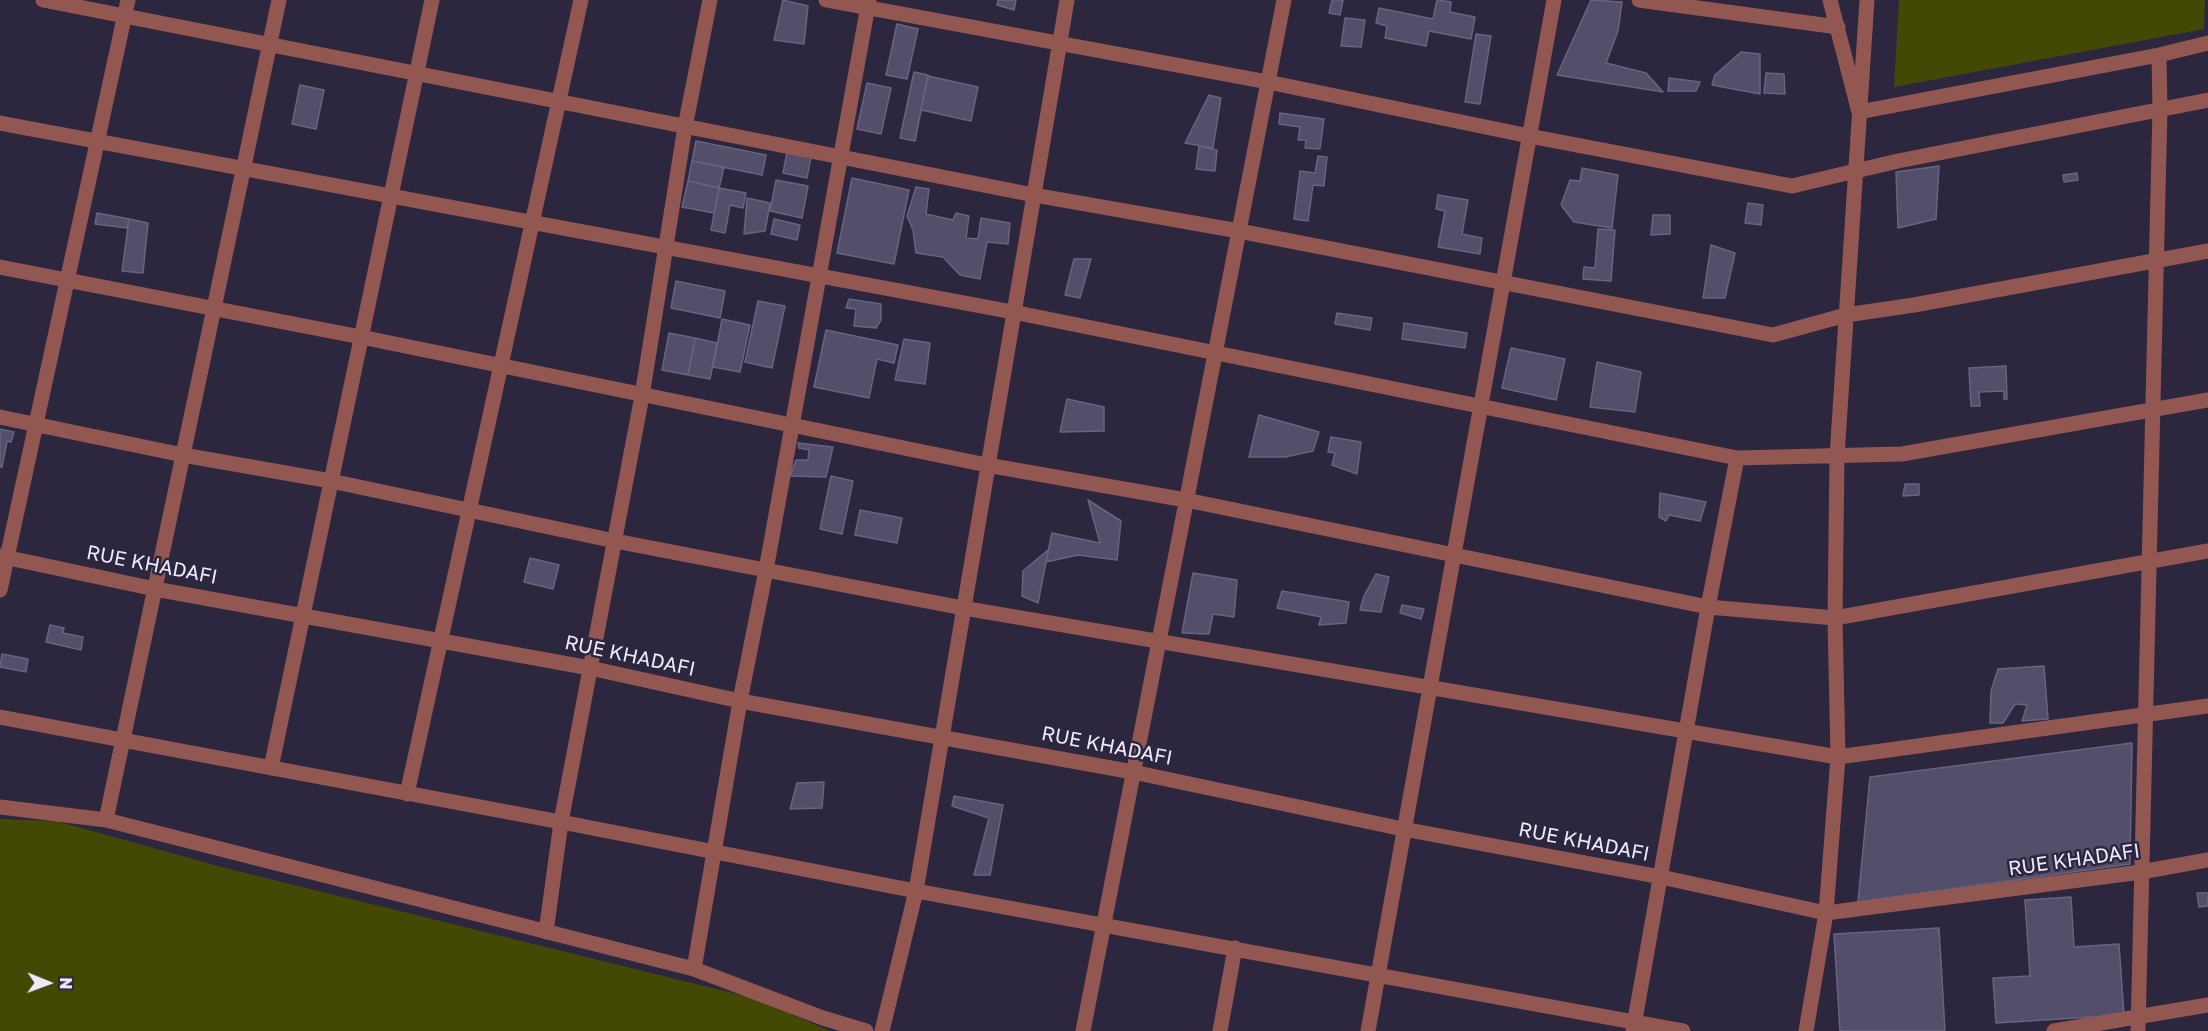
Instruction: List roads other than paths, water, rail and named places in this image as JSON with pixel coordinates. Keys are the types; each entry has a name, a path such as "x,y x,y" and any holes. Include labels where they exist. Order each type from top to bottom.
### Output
{"street":[{"path":"43,0 1034,195 1503,281 1773,335 1846,315 1914,305 2208,251"},
{"path":"0,590 4,556 36,425 128,0"},
{"path":"106,820 279,0"},
{"path":"271,768 432,0"},
{"path":"407,794 581,0"},
{"path":"546,932 561,822 642,396 685,127 710,0"},
{"path":"826,0 869,4 1529,136 1792,186 1854,171 2208,100"},
{"path":"882,1031 916,891 1067,0"},
{"path":"1083,1031 1284,0"},
{"path":"1368,1031 1452,555 1554,0"},
{"path":"1639,0 1838,27"},
{"path":"1830,0 1858,112"},
{"path":"1806,1031 1826,913 1838,758 1835,618 1837,456 1867,0"},
{"path":"694,969 716,853 740,700 766,570 869,4"},
{"path":"1858,112 2159,55 2208,43"},
{"path":"2138,1023 2157,260 2159,55"},
{"path":"0,123 1013,312 1737,459 1902,454 2208,400"},
{"path":"0,267 361,337 987,465 1186,500 1708,607 1835,618 2208,551"},
{"path":"0,417 183,455 331,481 615,541 963,608 1838,758 2208,706"},
{"path":"1634,1026 1708,607 1737,459"},
{"name":"RUE KHADAFI","path":"4,556 155,589 303,614 441,642 590,668 740,700 1133,772 1403,829 1661,877 1826,913 2141,872 2208,860"},
{"path":"0,717 916,891 1378,974 1634,1026 1683,1031"},
{"path":"0,807 106,820 694,969 823,1018 866,1031"},
{"path":"1220,1031 1235,948"},
{"path":"2054,1031 2138,1023 2208,1005"}]}
